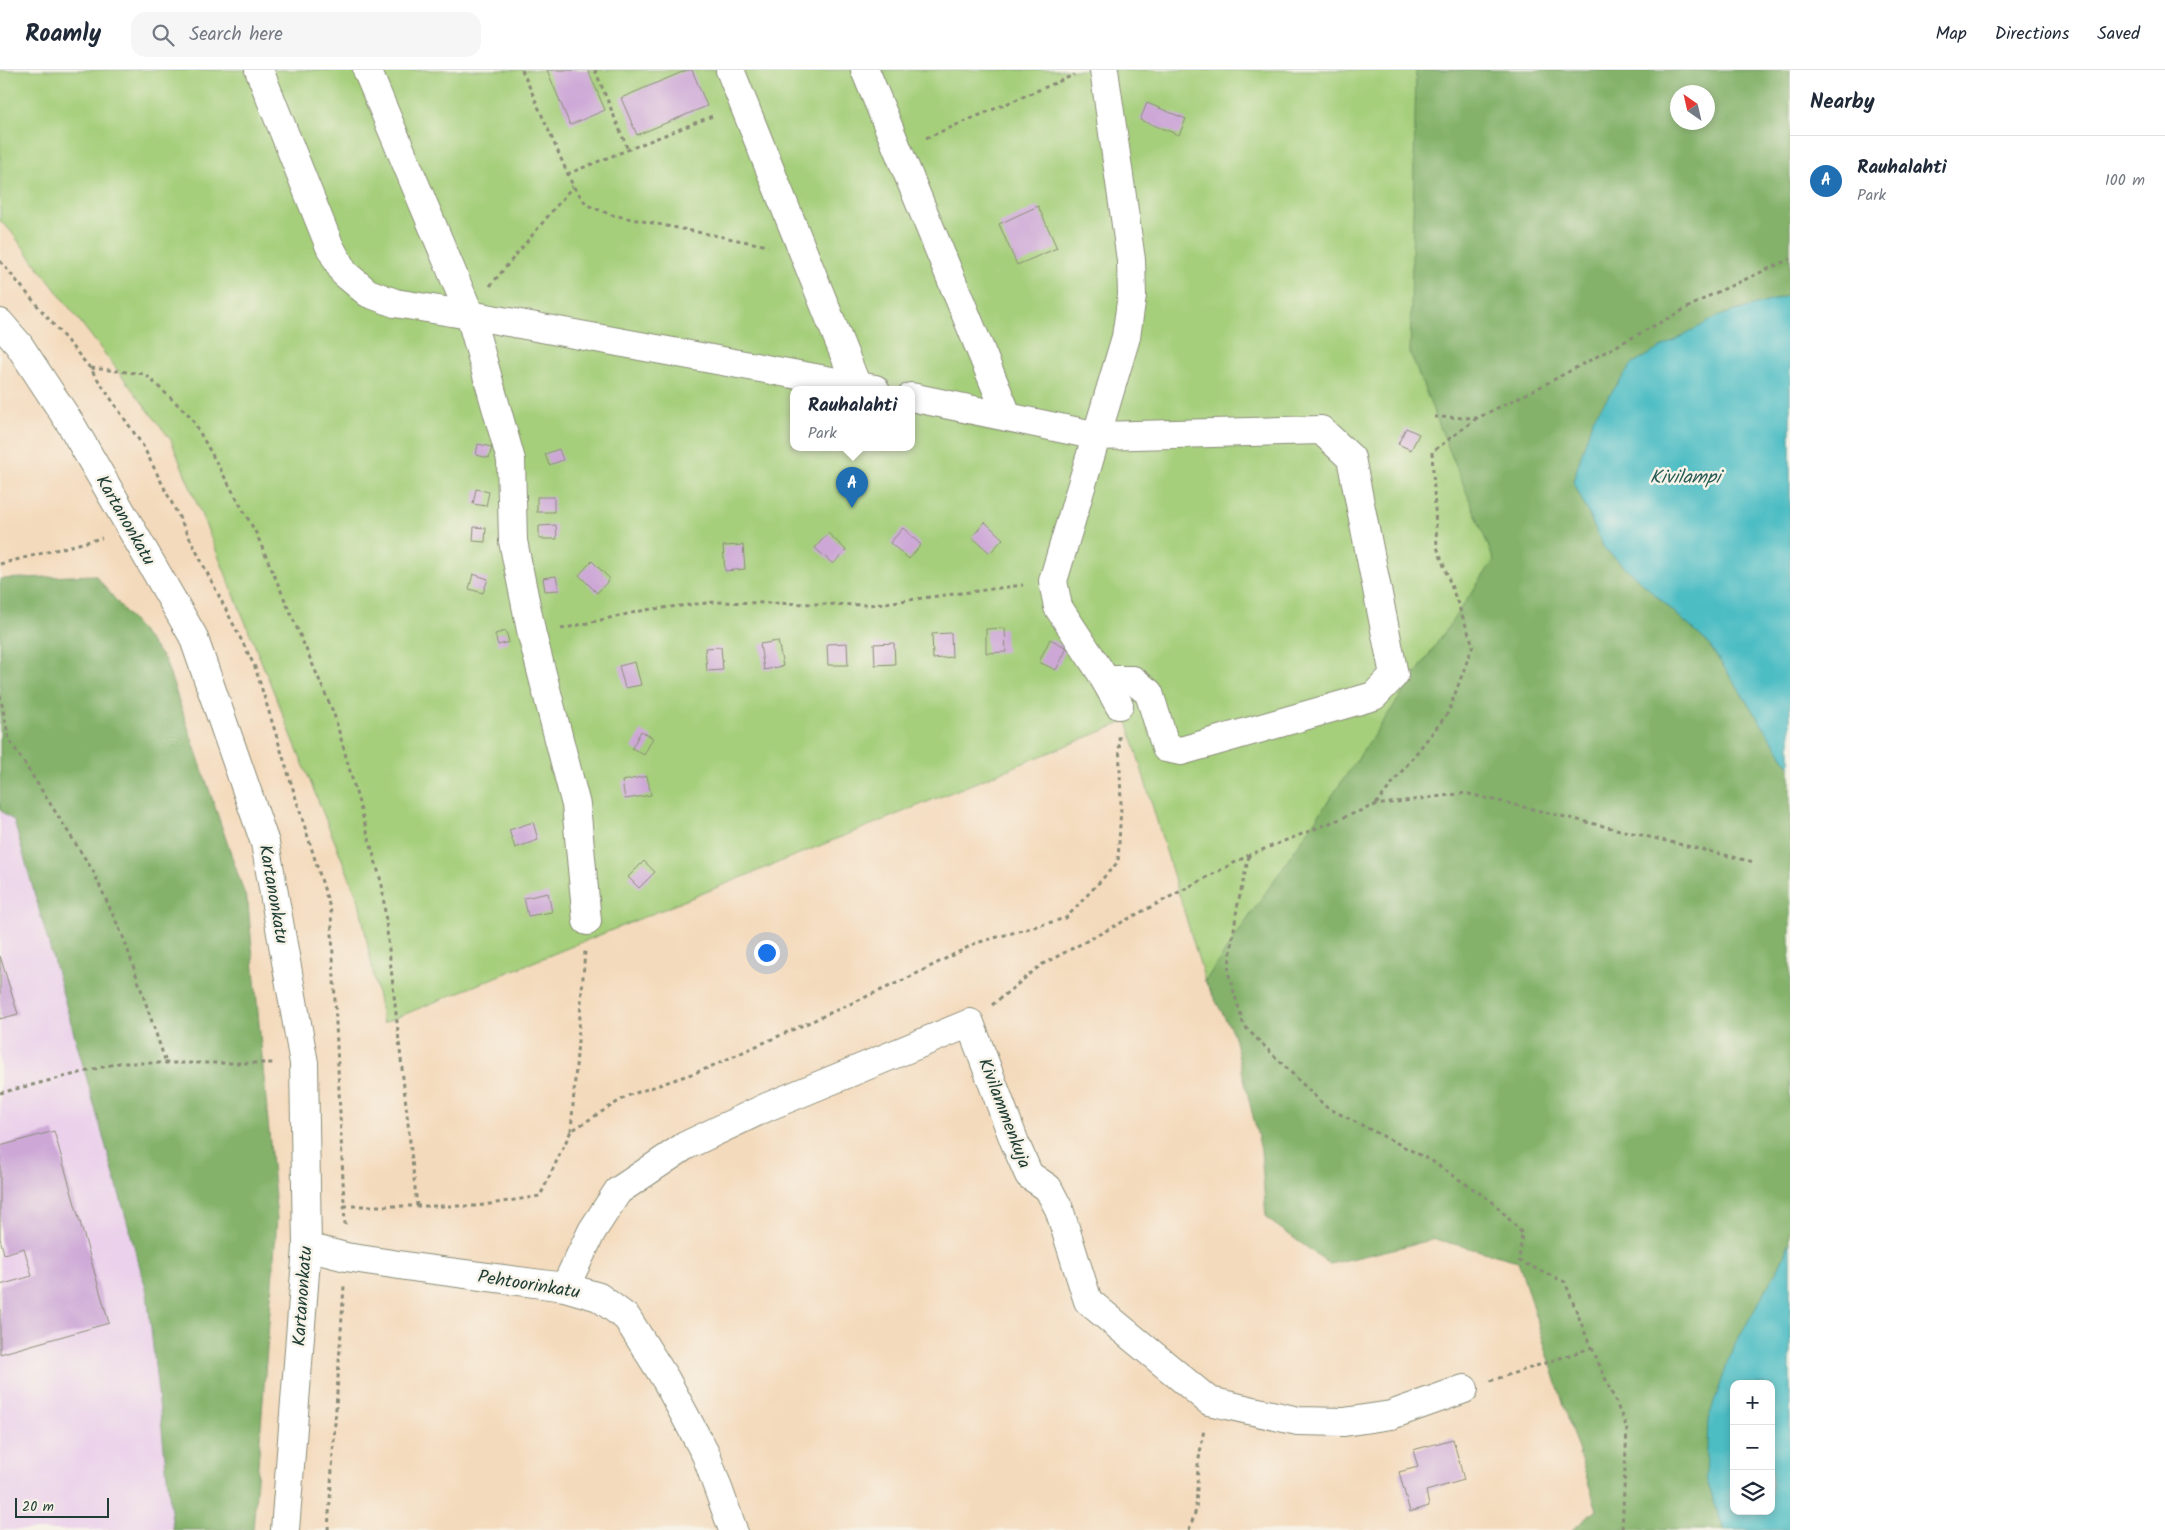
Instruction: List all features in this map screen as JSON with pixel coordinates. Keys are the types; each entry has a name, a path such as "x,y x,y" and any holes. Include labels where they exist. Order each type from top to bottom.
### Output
{"street":[{"path":"260,70 330,247 344,273 368,292 395,303 860,386"},
{"path":"367,70 470,315 511,460 512,541 532,635 576,805 588,921"},
{"path":"730,70 805,254 866,386"},
{"path":"865,70 1008,417"},
{"path":"1090,72 1130,260 1132,295 1126,337 1098,436 1053,580 1058,607 1119,705"},
{"name":"Kartanonkatu","path":"0,323 19,345 72,426 193,636 265,843 304,1063 307,1247 284,1530"},
{"path":"915,398 1098,436 1321,430 1352,458 1394,675 1374,696 1180,751 1166,748 1149,693 1133,680 1105,680"},
{"path":"565,1287 592,1230 618,1191 684,1146 767,1107 970,1022"},
{"name":"Kivilammenkuja","path":"970,1022 1015,1143 1029,1175 1048,1188 1059,1209 1088,1301 1209,1402 1298,1421 1344,1422 1390,1415 1464,1389"},
{"name":"Pehtoorinkatu","path":"307,1247 346,1257 410,1267 565,1287 600,1297 627,1318 666,1380 706,1455 733,1530"}],"path":[{"path":"522,70 567,174 587,205 612,215 805,254"},
{"path":"596,70 628,150"},
{"path":"898,150 1090,72"},
{"path":"567,174 744,103"},
{"path":"470,315 490,286 573,186"},
{"path":"1375,805 1448,713 1473,645 1437,547 1432,452 1477,418 1542,386 1713,294 1790,259"},
{"path":"90,368 145,374 191,417 256,533 334,714 382,885 417,1206"},
{"path":"1434,417 1477,418"},
{"path":"0,564 132,530"},
{"path":"532,635 645,610 715,602 869,605 1053,580"},
{"path":"0,695 9,739 93,871 124,939 166,1063"},
{"path":"571,1131 627,1096 703,1070 908,978 976,943 1066,918 1118,862 1121,806 1119,705"},
{"path":"970,1022 1041,965 1249,855 1375,805 1465,793 1754,862"},
{"path":"1249,855 1236,908 1228,972 1244,1026 1326,1107 1432,1161 1494,1204 1522,1233 1518,1261 1565,1282 1627,1428 1622,1530"},
{"path":"344,1206 477,1206 540,1196 571,1131 588,921"},
{"path":"0,1093 119,1063 304,1063"},
{"path":"1464,1389 1592,1348"},
{"path":"1189,1530 1196,1510 1198,1465 1209,1402"}],"shaded area":[{"path":"0,810 14,821 147,1292 173,1530 0,1530"}],"green space":[{"path":"0,70 1490,70 1507,577 1205,981 1127,721 383,1023 359,901 171,440 9,229 0,221"},
{"path":"1416,70 1790,70 1790,295 1719,316 1604,548 1708,643 1790,767 1790,1242 1779,1267 1733,1348 1706,1478 1724,1530 1572,1530 1597,1510 1518,1261 1435,1239 1330,1264 1266,1218 1261,1150 1233,1033 1205,981 1494,560 1410,353"},
{"path":"95,575 165,660 248,904 277,1219 253,1530 173,1530 147,1292 14,821 0,810 0,579"}],"water":[{"name":"Kivilampi","path":"1790,295 1790,767 1708,643 1604,548 1573,481 1593,418 1633,363 1719,316"},
{"path":"1790,1242 1790,1530 1724,1530 1706,1478 1708,1420 1733,1348 1779,1267"}],"building":[{"path":"547,70 588,70 605,110 570,125"},
{"path":"687,70 692,70 707,106 637,135 621,98"},
{"path":"1147,103 1186,119 1179,135 1140,120"},
{"path":"1038,206 1057,248 1017,265 999,224"},
{"path":"1406,428 1419,434 1411,450 1398,444"},
{"path":"478,444 492,447 489,458 476,455"},
{"path":"559,449 563,460 549,465 545,454"},
{"path":"476,489 489,492 486,506 473,504"},
{"path":"537,497 554,497 554,512 537,512"},
{"path":"985,522 1003,539 990,553 972,537"},
{"path":"556,525 557,539 539,539 539,526"},
{"path":"474,527 486,528 485,542 473,541"},
{"path":"903,528 921,545 909,559 890,543"},
{"path":"828,533 846,550 833,564 815,548"},
{"path":"743,545 745,569 725,571 723,546"},
{"path":"592,561 610,579 597,593 579,575"},
{"path":"473,574 488,579 483,593 469,589"},
{"path":"556,576 559,590 545,591 543,578"},
{"path":"1005,628 1006,652 986,653 986,629"},
{"path":"506,631 509,642 498,645 495,634"},
{"path":"951,633 952,657 933,659 932,634"},
{"path":"1050,639 1067,648 1056,670 1039,662"},
{"path":"778,641 783,666 764,670 760,644"},
{"path":"847,643 848,665 828,665 827,644"},
{"path":"894,643 895,664 875,665 874,644"},
{"path":"721,647 723,670 707,671 705,648"},
{"path":"635,662 641,685 625,688 619,666"},
{"path":"641,731 653,738 644,755 632,748"},
{"path":"647,776 651,795 625,799 622,781"},
{"path":"533,822 538,840 515,848 509,830"},
{"path":"644,861 655,872 639,888 628,877"},
{"path":"548,893 552,912 528,916 524,898"},
{"path":"0,956 18,1014 0,1019"},
{"path":"54,1131 109,1323 0,1354 0,1285 32,1276 24,1248 4,1254 0,1238 0,1146"},
{"path":"1453,1439 1464,1480 1426,1491 1429,1506 1410,1512 1399,1472 1418,1467 1413,1450"}],"place":[{"name":"Rauhalahti","path":"852,508"}]}
